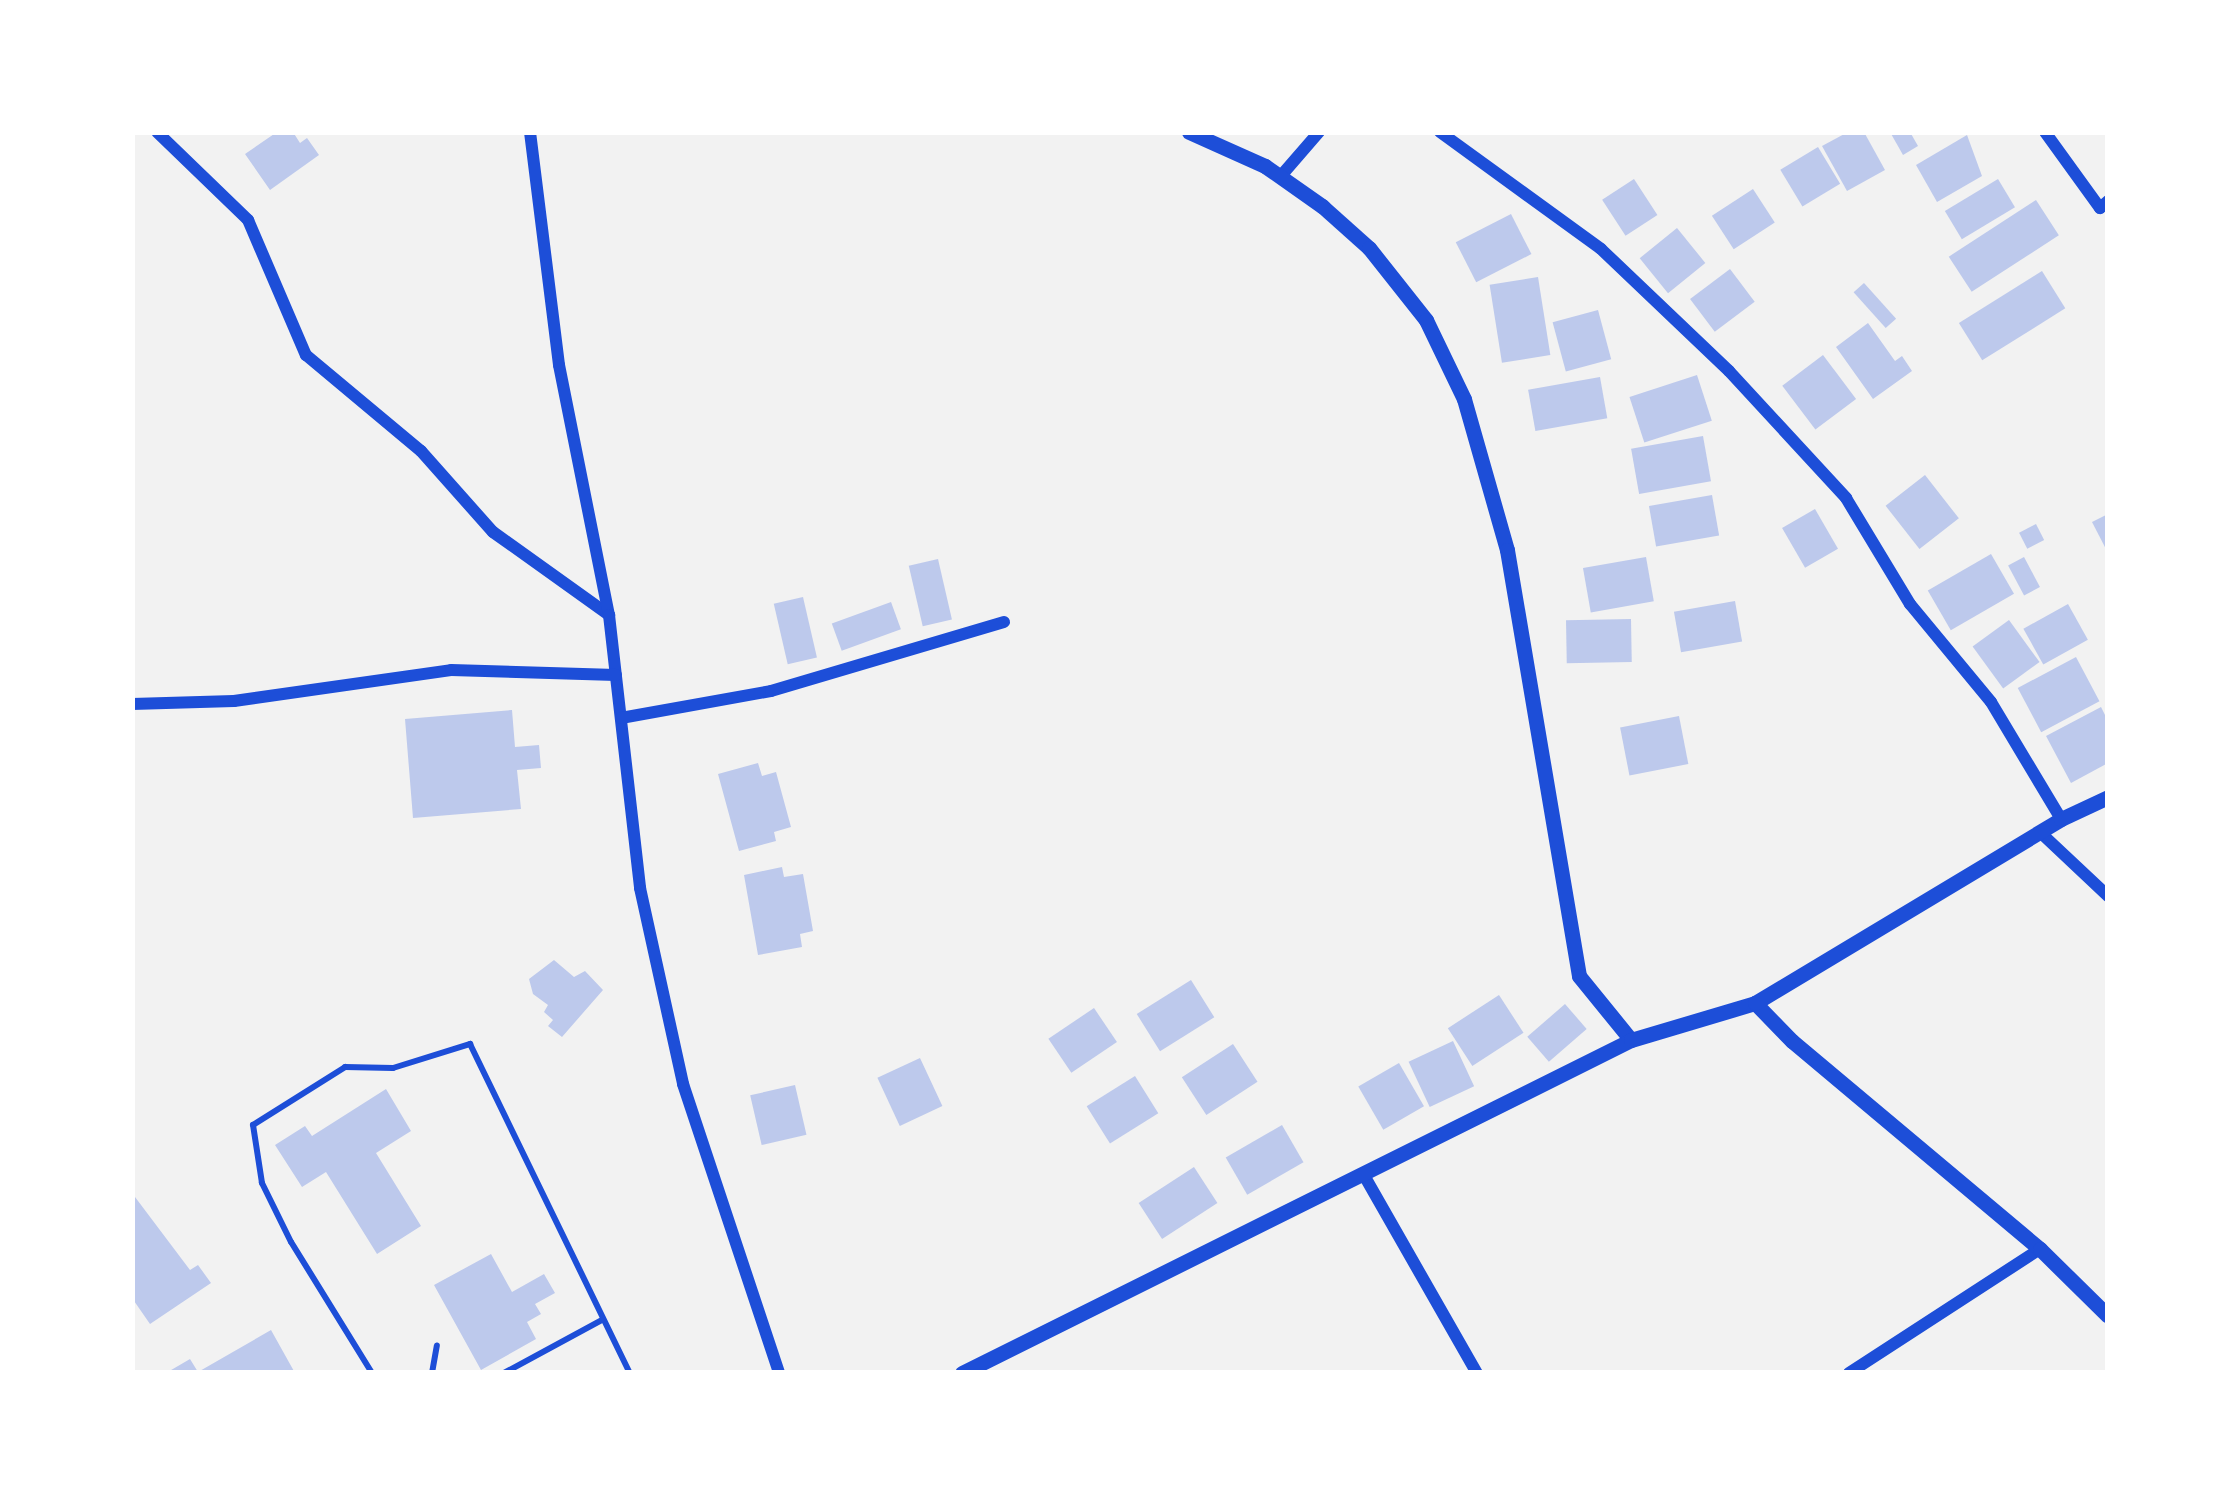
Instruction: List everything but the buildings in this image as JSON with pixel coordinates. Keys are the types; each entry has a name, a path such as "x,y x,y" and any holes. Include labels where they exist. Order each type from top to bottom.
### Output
{"street":[{"path":"157,132 248,220 306,355 421,451 493,532 609,615"},
{"path":"530,132 559,365 609,615 640,888 683,1084 779,1373"},
{"path":"1189,132 1280,177 1370,248 1426,320 1464,399 1507,550 1579,976 1630,1040"},
{"path":"1280,177 1318,132"},
{"path":"1440,132 1601,249 1729,371 1846,498 1910,604 1991,702 2061,819"},
{"path":"2045,132 2101,208 2108,201"},
{"path":"621,718 771,691 1004,622"},
{"path":"132,704 234,701 452,670 616,676"},
{"path":"962,1373 1365,1177 1630,1040 1755,1003 2061,819 2108,797"},
{"path":"2042,834 2108,896"},
{"path":"1755,1003 1792,1041 2040,1250 2108,1316"},
{"path":"1365,1177 1477,1373"},
{"path":"1849,1373 2040,1250"}],"lane":[{"path":"372,1373 291,1242 262,1183 253,1125 344,1067 393,1068 470,1044 630,1373"},
{"path":"504,1373 602,1320"},
{"path":"432,1373 437,1345"}]}
